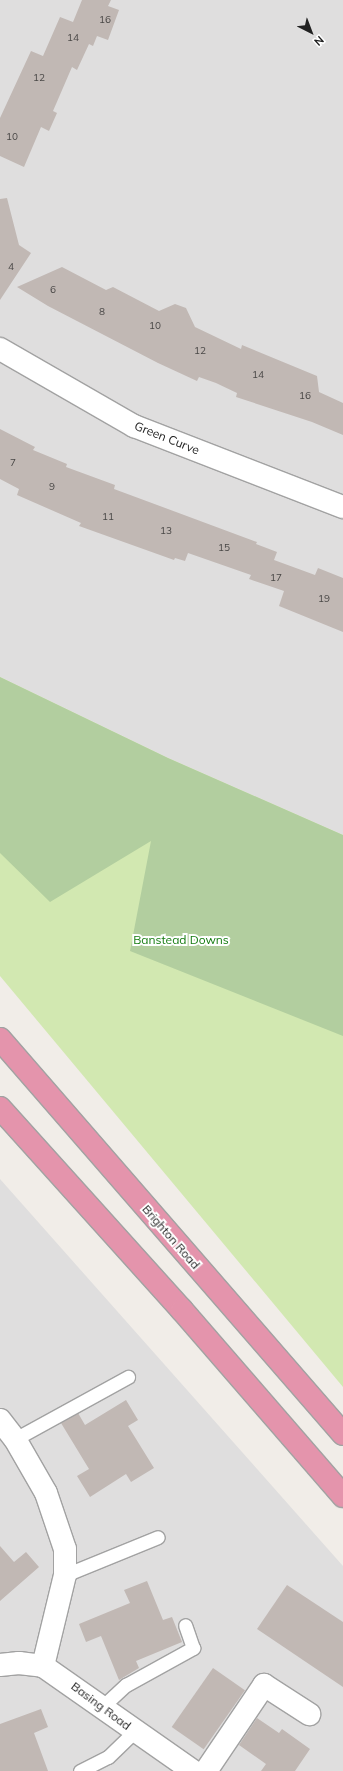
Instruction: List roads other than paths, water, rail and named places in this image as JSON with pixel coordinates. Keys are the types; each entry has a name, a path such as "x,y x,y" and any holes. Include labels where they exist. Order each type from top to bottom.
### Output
{"highway":[{"name":"Brighton Road","path":"0,1039 343,1434"},
{"path":"0,1108 182,1310 343,1496"}],"street":[{"name":"Green Curve","path":"0,349 134,426 343,507"},
{"path":"0,1420 14,1439 46,1493 58,1523 65,1549 65,1575 42,1666"},
{"name":"Basing Road","path":"0,1665 19,1663 42,1666 193,1771"},
{"path":"206,1771 264,1685 308,1714"}],"lane":[{"path":"14,1439 128,1377"},
{"path":"65,1575 158,1537"},
{"path":"102,1707 126,1685 193,1648 185,1625"},
{"path":"80,1771 108,1757 135,1731"}],"park label":[{"name":"Banstead Downs","path":"181,940"}]}
